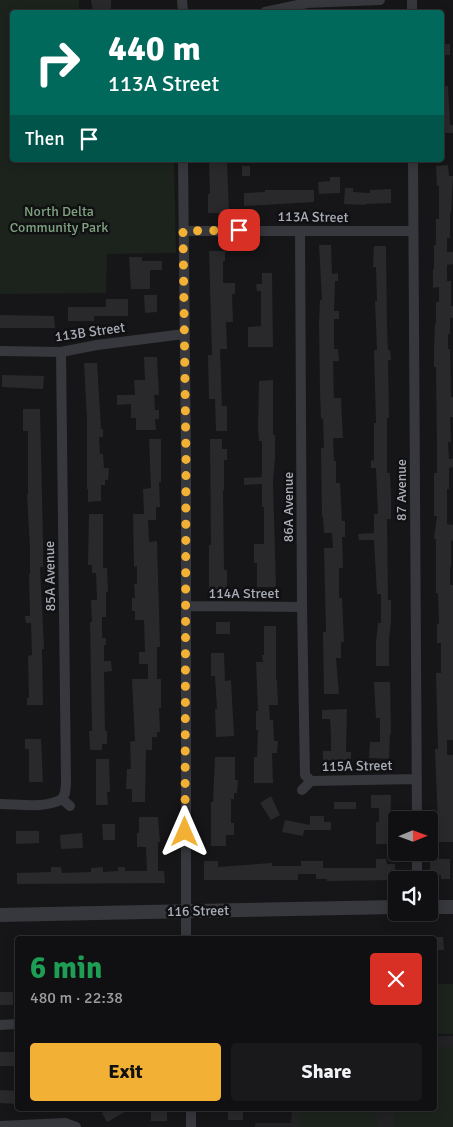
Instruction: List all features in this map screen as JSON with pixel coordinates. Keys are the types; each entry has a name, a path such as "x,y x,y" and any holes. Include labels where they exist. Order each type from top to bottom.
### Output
{"street":[{"path":"293,9 308,3 380,0"},
{"path":"183,162 186,459 186,936"},
{"name":"87 Avenue","path":"413,162 417,811"},
{"name":"113A Street","path":"183,231 254,229 413,231"},
{"name":"86A Avenue","path":"300,231 305,775 311,781"},
{"name":"113B Street","path":"0,351 62,352 97,345 184,334"},
{"name":"85A Avenue","path":"0,804 66,803 62,352"},
{"name":"114A Street","path":"186,606 302,607"},
{"name":"115A Street","path":"302,790 311,781 416,779"},
{"path":"438,907 453,907"},
{"name":"116 Street","path":"0,915 388,908"},
{"path":"0,1025 15,1024"},
{"path":"191,1111 191,1127"},
{"path":"0,1126 65,1123 76,1127"}],"shaded area":[{"path":"437,1036 453,1036 453,1127 255,1127 255,1123 291,1123 292,1111 437,1111"}],"green space":[{"name":"North Delta Community Park","path":"0,0 79,0 79,10 10,10 10,162 174,162 176,253 107,254 106,293 0,294"},
{"path":"437,984 453,984 453,1034 437,1034"},
{"path":"437,1047 453,1047 453,1127 394,1127 394,1111 437,1111"},
{"path":"300,1111 376,1111 377,1127 301,1127"}],"building":[{"path":"91,0 111,0 111,10 93,10"},
{"path":"444,44 450,44 450,55 444,55"},
{"path":"444,86 448,86 450,125 453,125 453,133 444,133"},
{"path":"209,162 227,162 229,213 208,213 208,194 210,194"},
{"path":"448,165 449,176 453,176 450,238 447,238 447,252 453,252 453,264 447,265 447,281 451,281 451,306 453,306 453,318 450,318 450,334 448,334 448,349 450,349 453,417 450,417 451,442 448,442 449,459 453,459 453,467 449,468 447,524 453,525 450,585 453,585 453,740 447,740 447,755 453,755 453,842 438,842 435,749 438,749 436,673 441,673 441,643 437,643 437,624 439,624 438,593 436,593 436,539 434,539 437,516 434,516 434,473 437,473 437,450 434,350 436,302 439,302 439,287 433,288 436,219 439,219 439,186 437,186 436,166"},
{"path":"242,166 250,166 250,176 242,176"},
{"path":"330,177 340,177 340,193 319,194 318,182 330,181"},
{"path":"345,188 353,188 353,192 370,193 370,190 391,189 391,203 344,204"},
{"path":"265,190 314,190 314,202 244,206 244,193 265,192"},
{"path":"319,245 331,245 332,274 338,273 338,281 335,281 334,311 339,311 339,319 334,319 334,349 338,349 339,361 333,361 334,398 341,398 343,438 333,438 336,483 340,483 342,521 345,521 345,537 342,537 343,568 339,568 339,598 342,598 344,642 341,642 341,658 336,658 339,694 324,694 323,632 326,632 324,548 333,548 332,533 324,533 322,517 321,448 324,448 320,391 319,324 320,300 322,300"},
{"path":"374,246 386,246 388,350 390,350 391,360 388,360 389,418 387,418 387,473 390,473 391,497 391,519 387,519 388,600 391,600 389,666 376,666 378,623 381,623 381,594 377,594 374,540 359,540 358,534 374,533 374,514 378,514 376,468 371,468 371,461 374,460 374,423 376,423 374,350 377,350 376,267 373,267"},
{"path":"209,251 225,251 223,283 235,283 235,294 232,294 233,322 226,322 227,349 220,349 222,406 227,406 227,431 216,431 215,399 209,399 208,355 212,355"},
{"path":"129,257 142,257 142,261 162,261 162,270 150,270 150,289 131,289"},
{"path":"262,273 272,273 273,347 248,347 248,327 261,326 261,291 257,291 256,284 262,284"},
{"path":"144,295 157,295 157,312 145,313"},
{"path":"106,299 128,299 128,316 94,316 94,321 68,321 68,307 106,307"},
{"path":"0,315 54,316 55,328 0,328"},
{"path":"144,357 157,357 159,395 154,395 155,410 159,410 159,419 155,419 156,430 136,430 136,418 131,418 131,404 117,405 117,395 135,395 134,380 145,380"},
{"path":"84,363 97,363 101,429 103,429 103,437 99,437 100,454 103,454 104,468 109,468 108,480 105,480 105,485 101,485 101,501 88,502 87,418"},
{"path":"2,375 44,376 43,389 2,387"},
{"path":"273,380 276,587 257,587 257,563 254,563 254,544 264,544 262,484 244,485 244,478 262,477 262,441 259,441 258,427 259,381"},
{"path":"23,409 40,409 43,540 43,567 40,567 44,649 42,649 43,705 27,705 27,698 29,698 28,656 32,655 31,623 26,623 25,616 30,616 30,549 27,494 28,431 23,431"},
{"path":"149,439 161,439 160,507 156,507 156,520 148,520 149,542 157,541 160,647 157,647 157,679 161,679 160,732 157,732 157,737 152,737 152,750 146,750 145,802 132,802 132,789 126,789 127,769 131,769 130,742 135,741 132,679 148,679 148,664 139,664 139,652 145,652 144,620 135,620 135,611 132,611 132,598 135,598 134,584 137,584 137,566 134,567 133,514 144,514 143,489 151,488"},
{"path":"210,439 222,439 222,449 227,449 227,460 224,460 223,490 224,570 227,570 227,589 209,589 209,545 211,545"},
{"path":"89,514 103,514 103,568 107,568 108,592 106,592 106,617 102,617 102,638 106,638 104,661 111,661 112,671 104,672 107,744 102,744 102,750 90,750 89,731 92,731 91,600 97,600 96,573 92,573 92,565 88,565"},
{"path":"216,622 230,622 230,634 216,634"},
{"path":"264,626 276,626 278,705 269,705 270,720 273,720 274,741 278,741 277,753 272,753 273,783 254,783 254,757 257,757 258,730 256,730 256,711 258,711 256,662 263,662"},
{"path":"211,653 224,653 225,681 231,680 234,736 216,737 215,709 217,709 215,676 211,676"},
{"path":"374,682 390,682 391,734 389,759 369,758 370,742 380,742 380,718 376,718"},
{"path":"347,709 346,752 351,752 351,760 323,760 323,751 331,751 331,735 330,719 322,719 322,710"},
{"path":"25,739 41,739 43,782 29,782 29,749 25,749"},
{"path":"215,757 235,757 235,780 238,780 237,793 234,793 234,799 231,799 231,823 234,823 234,835 226,835 226,846 211,846 211,802 213,802"},
{"path":"96,759 109,759 110,792 107,792 108,805 96,805"},
{"path":"371,795 391,795 391,811 388,811 388,844 376,844 376,822 379,822 379,808 371,808"},
{"path":"271,796 280,815 271,820 260,803"},
{"path":"334,802 356,802 356,809 334,809"},
{"path":"310,816 324,816 324,822 331,822 331,830 304,830 303,836 282,832 285,820 310,825"},
{"path":"139,817 158,817 160,842 158,842 158,871 164,871 165,883 17,884 17,873 51,872 51,867 61,867 62,873 91,872 91,868 103,867 103,872 118,871 118,867 125,867 125,871 147,871 146,847 137,847"},
{"path":"102,824 115,824 115,840 103,840"},
{"path":"16,831 39,831 39,843 16,844"},
{"path":"82,833 83,848 61,849 60,835"},
{"path":"438,855 439,859 450,859 450,879 441,879 438,871 430,871 430,861 438,861"},
{"path":"376,859 386,859 387,864 395,864 395,871 388,871 388,880 327,881 327,879 316,879 316,874 298,874 298,880 204,880 204,861 218,861 218,867 272,863 272,866 301,866 301,861 323,861 323,868 376,868"},
{"path":"437,937 443,937 444,950 437,950"},
{"path":"0,992 13,992 13,1005 0,1005"},
{"path":"0,1052 15,1052 15,1066 0,1066"},
{"path":"0,1090 15,1091 15,1104 0,1103"},
{"path":"106,1111 126,1111 107,1122 102,1113"},
{"path":"151,1111 167,1112 167,1121 151,1121"},
{"path":"228,1111 243,1111 243,1120 228,1120"}],"route":[{"path":"185,832 186,459 183,231 239,230"}]}
